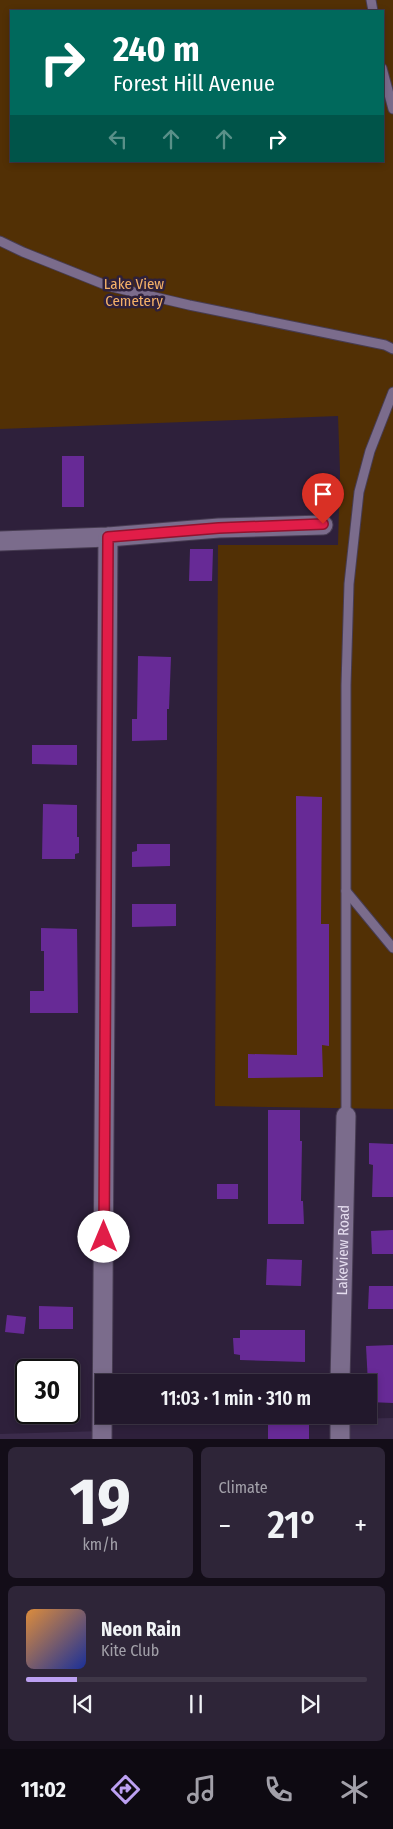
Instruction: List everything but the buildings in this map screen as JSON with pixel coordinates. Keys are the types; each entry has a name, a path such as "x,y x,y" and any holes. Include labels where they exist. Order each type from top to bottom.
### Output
{"street":[{"path":"0,541 108,537 219,528 323,524"},
{"path":"102,1439 108,537"},
{"name":"Lakeview Road","path":"340,1374 346,1116"},
{"path":"340,1424 340,1439"}],"lane":[{"path":"384,75 393,109"},
{"path":"0,241 108,286 393,349"},
{"path":"346,1116 346,685 349,584 359,492 370,451 393,392"},
{"path":"346,891 393,948"}],"shaded area":[{"path":"377,1418 393,1418 393,1439 340,1439 340,1424 377,1424"},
{"path":"102,1431 102,1439 0,1439 0,1434"}],"green space":[{"name":"Lake View Cemetery","path":"0,0 393,0 393,1109 215,1106 218,545 338,545 340,472 338,416 0,429"}],"route":[{"path":"104,1237 108,537 219,528 323,524"}]}
